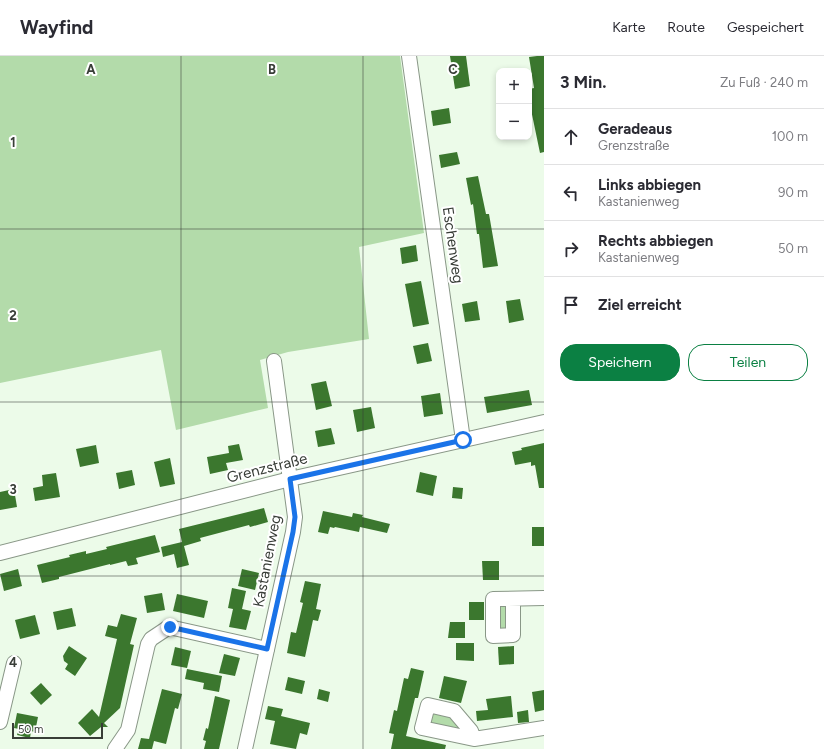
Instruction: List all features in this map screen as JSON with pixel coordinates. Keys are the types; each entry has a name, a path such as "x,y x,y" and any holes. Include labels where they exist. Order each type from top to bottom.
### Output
{"street":[{"name":"Eschenweg","path":"409,56 463,440"},
{"name":"Kastanienweg","path":"245,749 295,517 274,361"},
{"name":"Grenzstraße","path":"0,553 290,479 544,422"},
{"path":"513,599 544,598"},
{"path":"115,749 128,730 148,644 156,636 170,627 267,649"},
{"path":"0,722 14,663"},
{"path":"474,739 544,728"}],"green space":[{"path":"0,56 400,56 424,233 359,247 369,339 288,352 260,360 268,408 176,430 161,350 0,383"},
{"path":"501,604 508,606 506,629 499,627 499,606"},
{"path":"436,711 451,714 464,731 433,726 428,719 429,715"}],"building":[{"path":"450,56 466,56 470,86 455,89"},
{"path":"544,56 544,152 540,153 532,114 532,88 534,88 532,68 529,57"},
{"path":"449,108 451,123 433,126 431,111"},
{"path":"457,152 460,164 441,168 439,155"},
{"path":"478,176 486,214 489,214 498,266 483,268 479,234 477,234 473,204 471,205 466,178"},
{"path":"416,245 418,261 402,264 400,248"},
{"path":"421,281 429,324 413,327 405,284"},
{"path":"520,299 524,320 509,323 506,301"},
{"path":"477,301 480,320 465,322 462,304"},
{"path":"428,343 432,361 417,364 413,346"},
{"path":"326,381 332,406 316,410 311,384"},
{"path":"529,390 532,405 487,413 484,397"},
{"path":"440,393 443,414 424,417 421,396"},
{"path":"371,407 375,428 357,432 353,410"},
{"path":"331,428 335,444 318,447 315,431"},
{"path":"544,443 544,488 539,488 535,465 531,466 531,462 515,465 512,452 522,450 521,448"},
{"path":"239,444 243,460 226,463 228,470 210,474 207,457 229,453 228,446"},
{"path":"96,445 99,463 80,467 76,449"},
{"path":"170,458 175,484 160,487 154,462"},
{"path":"132,470 135,485 119,489 116,473"},
{"path":"420,472 437,476 433,496 416,492"},
{"path":"56,473 60,497 35,501 33,488 43,486 42,475"},
{"path":"453,487 463,488 462,499 452,498"},
{"path":"14,489 17,507 0,510 0,492"},
{"path":"264,508 268,522 250,527 249,525 200,538 201,541 184,546 189,565 177,568 174,554 163,557 161,547 182,542 179,529"},
{"path":"323,511 352,517 353,513 363,515 362,517 390,524 387,533 360,527 359,532 330,527 328,534 318,532"},
{"path":"532,527 544,527 544,546 532,546"},
{"path":"155,535 160,552 136,558 138,564 128,566 126,561 110,564 59,577 59,579 42,583 37,565 70,557 69,555 86,551 86,554 107,549 106,547"},
{"path":"482,561 499,561 499,580 483,580"},
{"path":"18,569 22,586 4,591 0,574"},
{"path":"242,569 259,573 255,590 238,586"},
{"path":"305,581 321,584 316,609 321,610 318,621 313,620 305,657 287,653 291,632 296,633 303,603 300,602"},
{"path":"232,588 246,591 242,609 251,611 246,630 229,627 233,609 228,608"},
{"path":"162,593 165,610 147,613 144,596"},
{"path":"177,594 208,601 204,618 173,611"},
{"path":"469,602 484,602 484,620 469,620"},
{"path":"72,608 76,626 57,630 53,612"},
{"path":"121,614 137,618 130,644 134,645 120,708 104,723 108,727 101,727 90,736 78,723 92,709 99,717 117,639 105,636 108,625 117,627"},
{"path":"35,615 40,634 20,639 15,620"},
{"path":"450,622 465,622 465,638 448,638"},
{"path":"456,643 474,643 474,661 456,660"},
{"path":"69,646 87,658 75,676 65,669 68,664 64,661 63,656"},
{"path":"514,646 514,664 499,665 498,647"},
{"path":"175,647 191,651 187,668 171,665"},
{"path":"224,654 240,658 235,676 219,673"},
{"path":"411,668 424,671 418,698 415,698 406,736 446,745 445,749 391,749 394,734 389,733 394,710 397,711 404,678 408,679"},
{"path":"187,669 222,676 219,692 203,689 204,683 185,679"},
{"path":"444,676 467,681 461,703 439,698"},
{"path":"288,677 305,681 302,694 285,690"},
{"path":"41,683 52,695 41,705 30,693"},
{"path":"162,689 182,694 178,709 175,708 166,744 154,741 152,749 138,749 141,738 149,739"},
{"path":"319,689 330,692 328,702 317,699"},
{"path":"544,690 544,710 535,712 532,692"},
{"path":"215,696 230,700 219,749 204,749 206,741 203,740 206,728 208,729"},
{"path":"511,696 513,717 477,721 476,711 488,710 486,699"},
{"path":"268,706 283,709 281,716 310,723 307,735 300,733 296,749 270,744 275,721 265,719"},
{"path":"528,710 529,722 518,723 517,712"},
{"path":"17,713 38,717 35,732 31,731 30,738 17,735 19,729 14,728"}],"route":[{"path":"170,627 267,649 293,532 295,517 290,479 463,440"}]}
